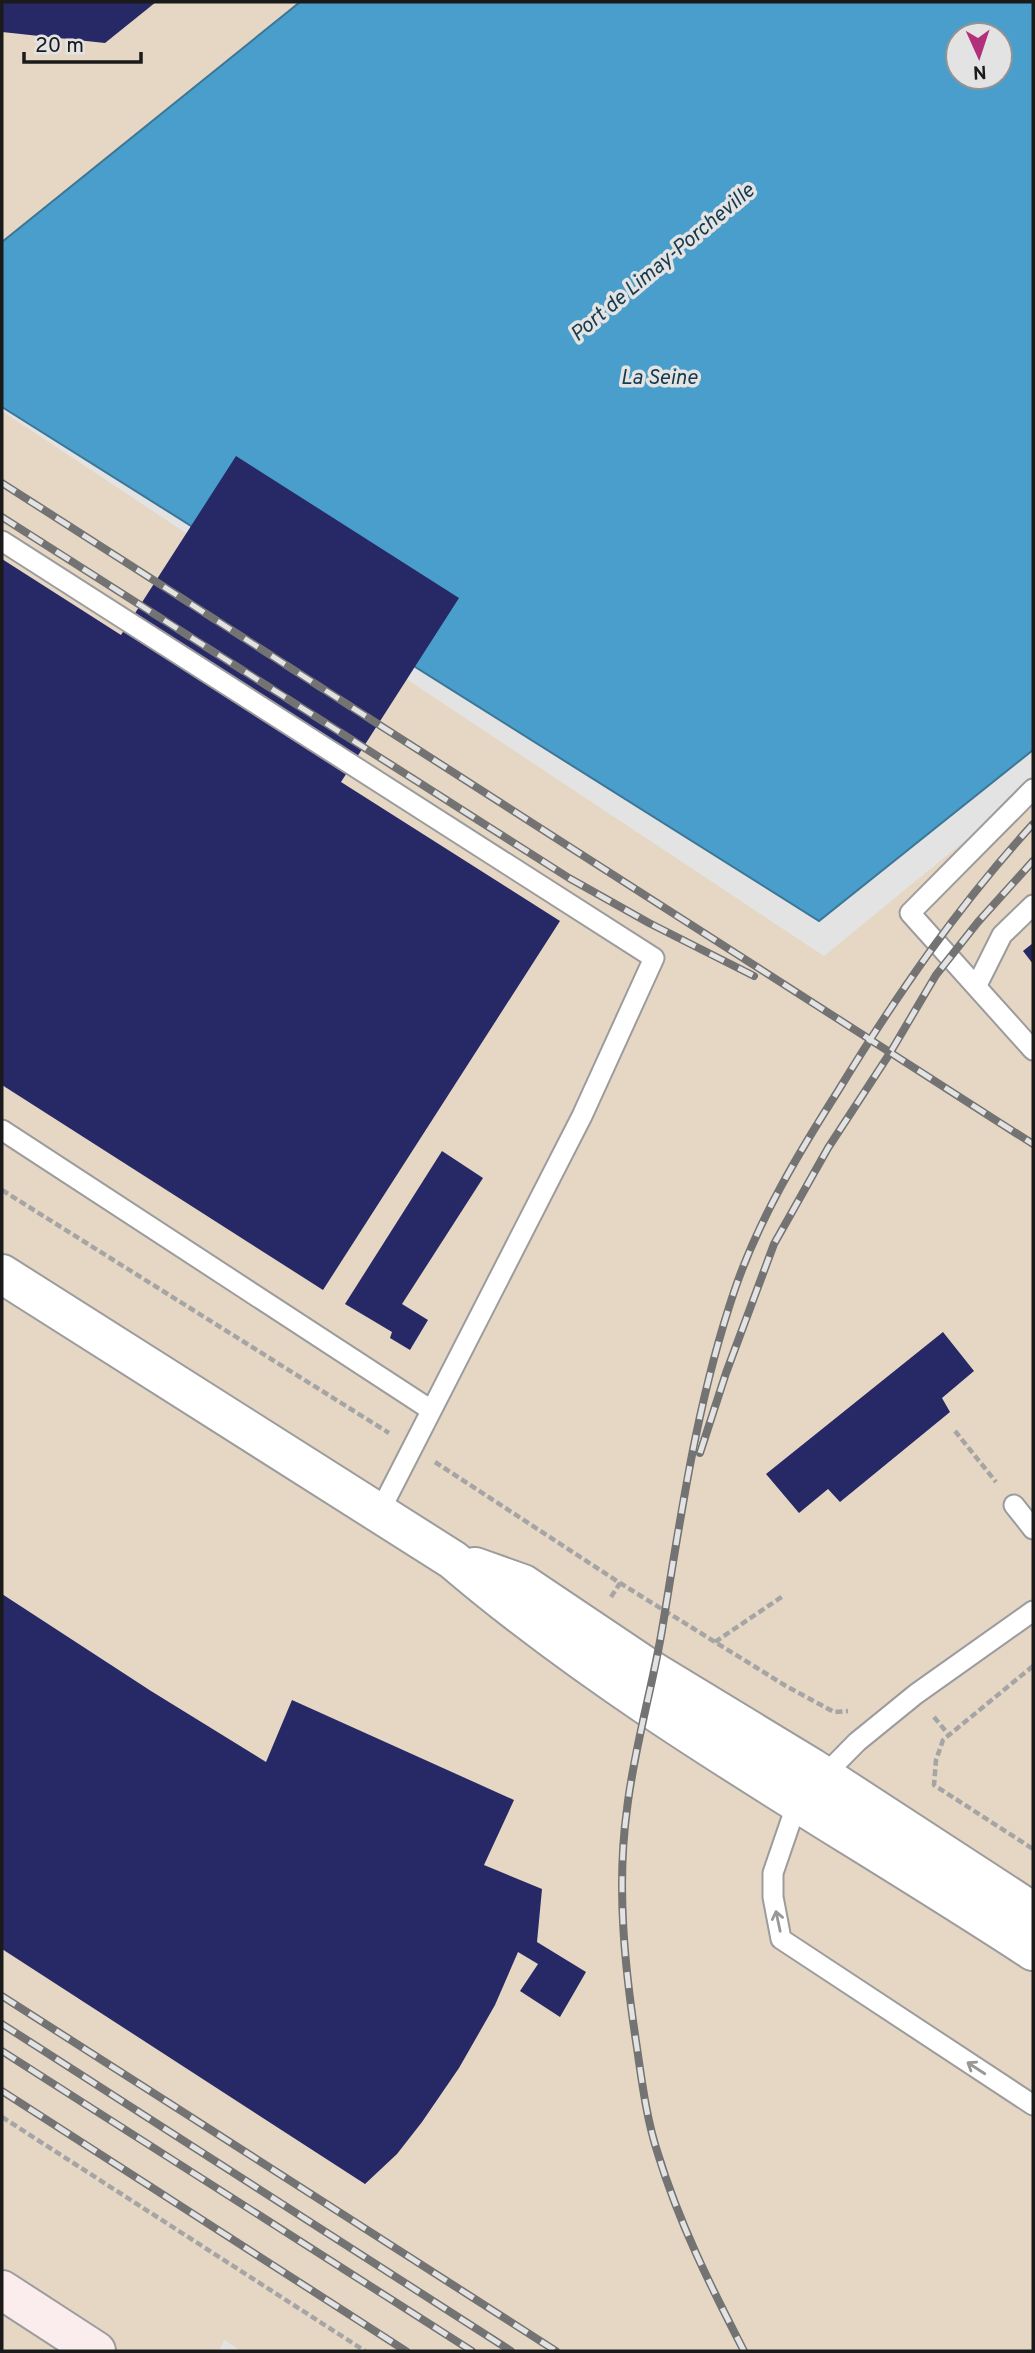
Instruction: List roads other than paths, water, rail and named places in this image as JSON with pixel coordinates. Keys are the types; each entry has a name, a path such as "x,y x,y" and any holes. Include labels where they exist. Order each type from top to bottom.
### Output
{"main road":[{"path":"2,2290 96,2351"}],"street":[{"path":"2,1274 453,1560 511,1609 646,1706 1033,1951"},
{"path":"453,1560 523,1584 654,1672 824,1775 1033,1912"}],"lane":[{"path":"2,541 654,958 582,1116 379,1513"},
{"path":"1033,789 910,913 978,985 1033,1050"},
{"path":"978,985 1002,935 1033,905"},
{"path":"2,1130 431,1410"},
{"path":"1014,1506 1033,1529"},
{"path":"1033,1611 916,1694 857,1742 824,1775 797,1803 773,1873 773,1897 781,1939 1033,2105"}],"water":[{"name":"La Seine","path":"300,2 1033,2 1033,750 819,921 2,407 2,242"}],"railway":[{"path":"2,483 1033,1144"},
{"path":"2,517 569,878 649,923 754,976"},
{"path":"744,2351 686,2230 654,2141 645,2102 623,1929 622,1869 630,1787 658,1652 691,1458 710,1373 735,1289 780,1187 905,986 979,887 1033,824"},
{"path":"700,1453 726,1373 774,1244 828,1148 890,1053 936,975 978,922 1033,861"},
{"path":"2,1996 556,2351"},
{"path":"2,2024 511,2351"},
{"path":"2,2051 472,2351"},
{"path":"2,2091 406,2351"}],"water label":[{"name":"Port de Limay-Porcheville","path":"662,262"}]}
